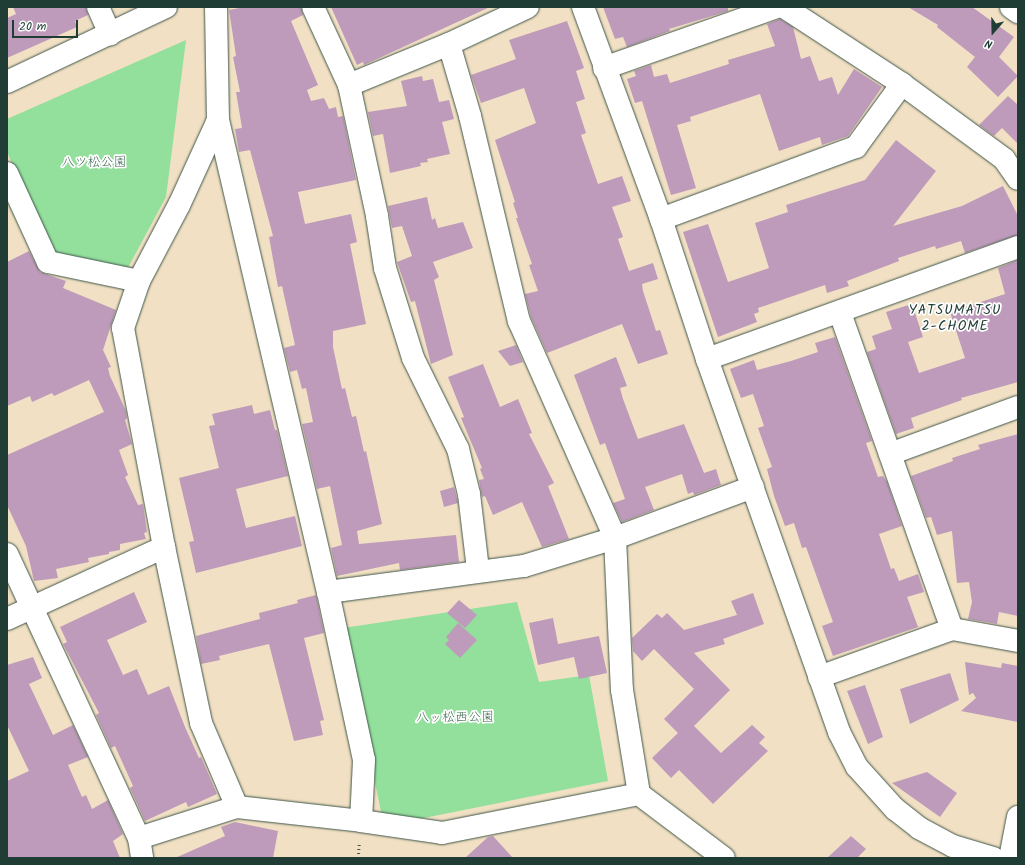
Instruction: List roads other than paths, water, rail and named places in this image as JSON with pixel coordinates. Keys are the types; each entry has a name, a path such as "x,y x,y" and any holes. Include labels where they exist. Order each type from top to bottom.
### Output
{"street":[{"path":"98,7 110,34"},
{"path":"7,82 166,7"},
{"path":"216,7 218,120 328,592 364,760 361,821"},
{"path":"313,7 349,85 385,268 413,358 458,449 469,494 478,570"},
{"path":"349,85 449,44 528,7"},
{"path":"582,7 661,219 707,359 839,732 856,767 876,791 919,828 953,846 993,858"},
{"path":"604,68 777,7"},
{"path":"784,7 902,84 1004,159 1018,179"},
{"path":"1011,7 1018,12"},
{"path":"449,44 470,116 519,321 615,538 622,690 639,794 724,858"},
{"path":"661,219 856,147 902,84"},
{"path":"218,120 179,204 139,281 123,328 164,547 201,723 237,807"},
{"path":"7,173 48,262 139,281"},
{"path":"707,359 840,313 1018,247"},
{"path":"840,313 952,629"},
{"path":"890,454 1018,407"},
{"path":"328,592 478,570 524,566 615,538 753,487"},
{"path":"7,619 164,547"},
{"path":"7,554 33,608 141,848 237,807 361,821 442,833 639,794"},
{"path":"819,677 952,629 1018,642"},
{"path":"1010,858 1018,817"}],"district":[{"name":"YATSUMATSU 2-CHOME","path":"955,318"}],"park label":[{"name":"八ツ松公園","path":"94,163"},
{"name":"八ッ松西公園","path":"455,718"}]}
